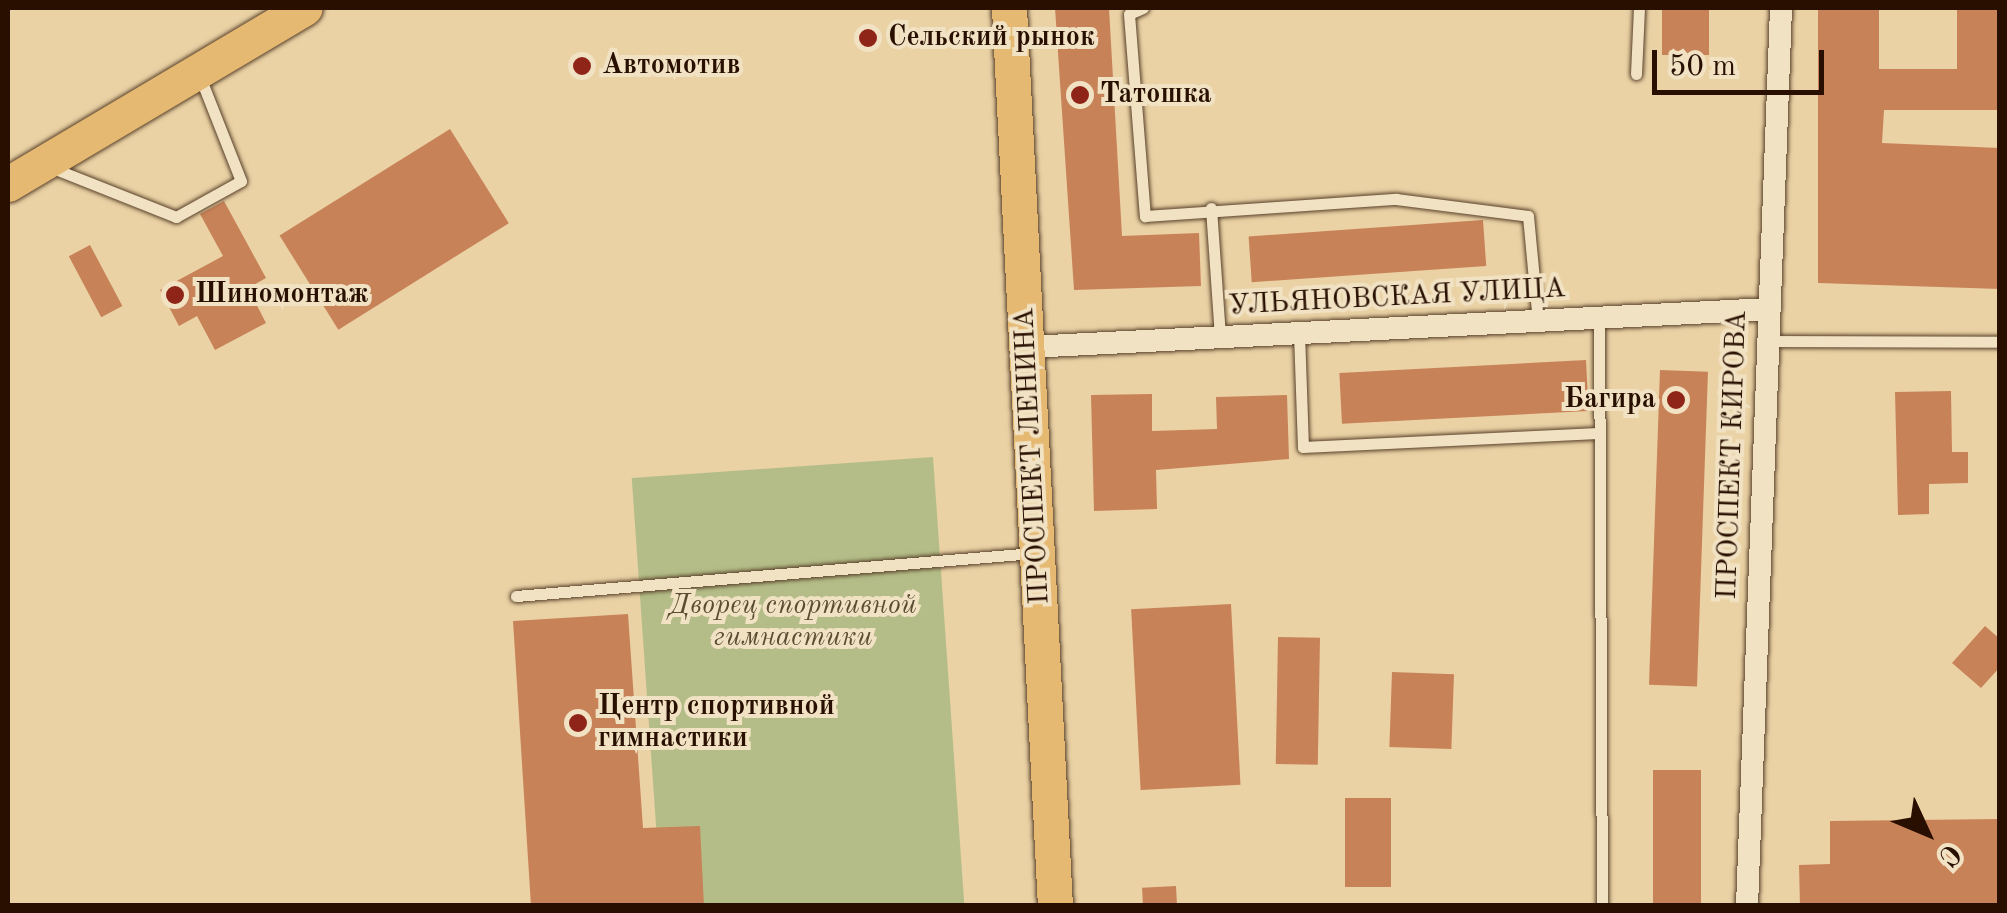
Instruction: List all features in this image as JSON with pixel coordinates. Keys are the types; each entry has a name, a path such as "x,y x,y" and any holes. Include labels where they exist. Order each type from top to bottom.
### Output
{"main road":[{"path":"8,184 305,8"},
{"name":"ПРОСПЕКТ ЛЕНИНА","path":"1009,8 1055,906"}],"street":[{"name":"ПРОСПЕКТ КИРОВА","path":"1747,906 1781,8"},
{"name":"УЛЬЯНОВСКАЯ УЛИЦА","path":"1029,347 1769,309"}],"lane":[{"path":"1144,8 1129,14 1146,216 1211,208 1396,198 1528,216 1538,321"},
{"path":"1636,74 1639,8"},
{"path":"42,164 176,217 241,182 198,71"},
{"path":"1211,208 1220,337"},
{"path":"1599,318 1602,906"},
{"path":"1299,333 1302,447 1598,433"},
{"path":"1767,341 2000,342"},
{"path":"516,596 1038,552"}],"green space":[{"name":"Дворец спортивной гимнастики","path":"933,457 964,905 662,906 632,478"}],"building":[{"path":"1055,8 1109,8 1122,236 1199,233 1201,286 1074,290"},
{"path":"1662,8 1709,8 1709,55 1662,55"},
{"path":"1818,8 1879,8 1879,69 1957,69 1957,8 2000,8 2000,110 1884,110 1882,143 2000,148 2000,289 1818,283"},
{"path":"450,129 509,223 338,330 280,236"},
{"path":"224,201 266,278 248,288 266,323 215,350 197,316 179,326 160,290 223,256 200,214"},
{"path":"1483,220 1486,266 1252,282 1249,236"},
{"path":"90,245 122,306 101,317 69,256"},
{"path":"1586,360 1589,411 1342,424 1339,373"},
{"path":"1660,370 1708,372 1697,686 1649,685"},
{"path":"1951,391 1952,452 1968,452 1968,483 1929,484 1929,514 1898,515 1895,392"},
{"path":"1152,394 1152,431 1217,429 1216,397 1287,395 1289,459 1156,470 1157,509 1094,511 1091,395"},
{"path":"1231,604 1240,785 1141,790 1131,609"},
{"name":"Центр спортивной гимнастики","path":"628,614 643,828 700,826 704,906 531,906 513,621"},
{"path":"1985,626 2000,639 2000,667 1981,688 1952,663"},
{"path":"1278,637 1320,638 1318,765 1276,764"},
{"path":"1392,672 1454,674 1451,749 1389,747"},
{"path":"1653,770 1701,770 1701,906 1653,906"},
{"path":"1345,798 1391,798 1391,887 1345,887"},
{"path":"2000,819 2000,906 1800,906 1799,865 1830,864 1830,821"},
{"path":"1176,886 1177,906 1143,906 1142,888"}],"place":[{"name":"Сельский рынок","path":"868,38"},
{"name":"Автомотив","path":"582,66"},
{"name":"Татошка","path":"1080,95"},
{"name":"Шиномонтаж","path":"175,295"},
{"name":"Багира","path":"1676,400"},
{"name":"Центр спортивной гимнастики","path":"578,723"}]}
